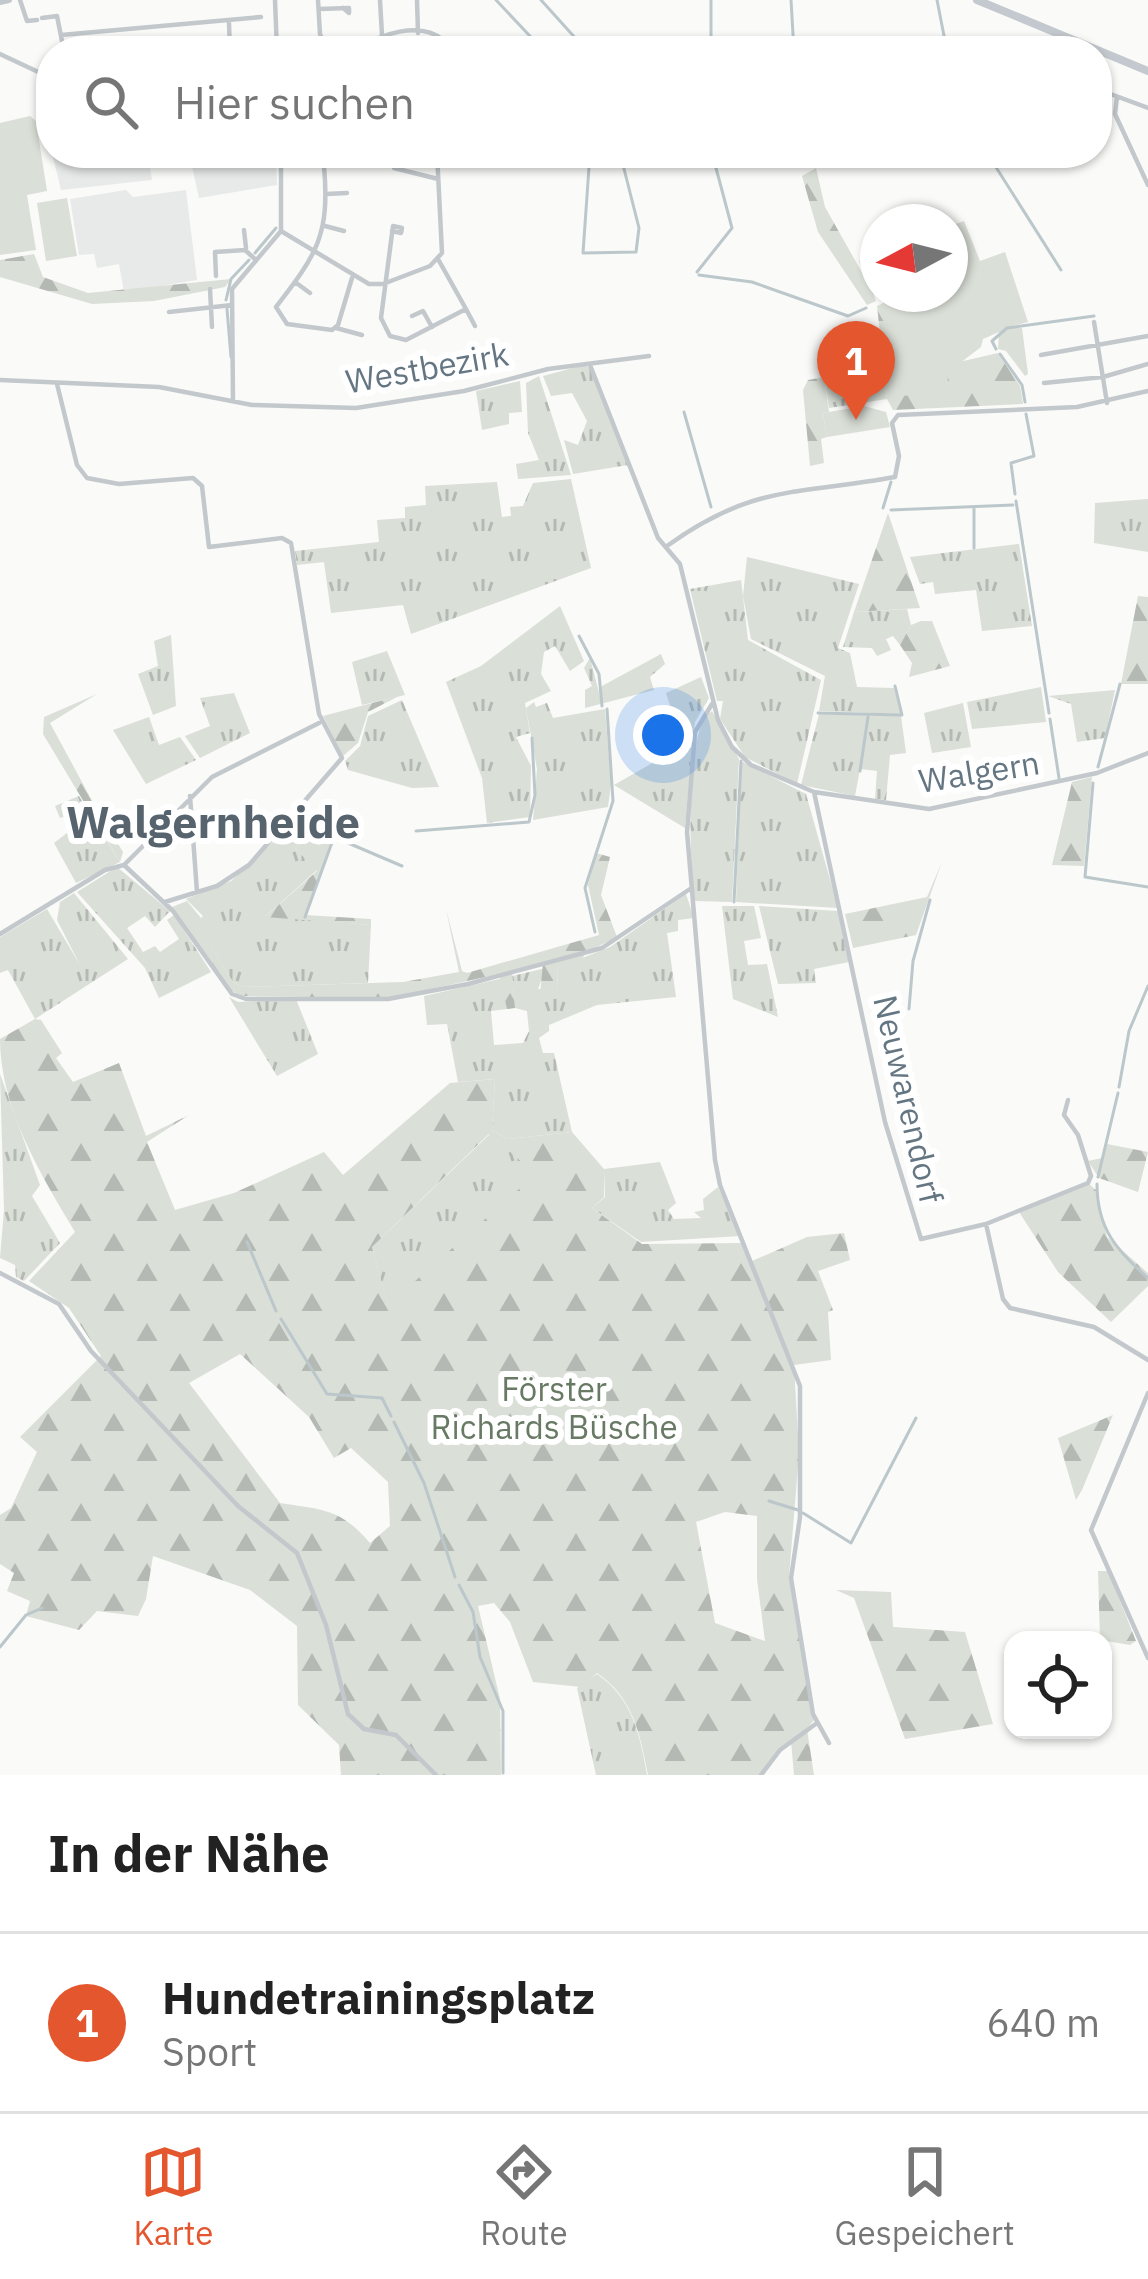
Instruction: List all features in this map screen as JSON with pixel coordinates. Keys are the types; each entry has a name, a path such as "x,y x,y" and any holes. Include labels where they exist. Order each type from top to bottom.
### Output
{"main road":[{"path":"977,0 1064,36"},
{"path":"1112,56 1148,71"}],"street":[{"path":"20,0 27,21"},
{"path":"275,0 276,36"},
{"path":"318,0 324,36"},
{"path":"380,0 382,34"},
{"path":"417,0 418,32"},
{"path":"319,9 343,8"},
{"path":"18,22 57,16 61,35 261,17"},
{"path":"229,23 229,36"},
{"path":"379,36 418,32 439,36"},
{"path":"0,54 36,71"},
{"path":"1112,95 1148,108"},
{"path":"1117,97 1115,114 1148,185"},
{"path":"233,401 232,289 280,231 280,168"},
{"path":"323,168 325,226 317,255 276,307 287,324 362,335"},
{"path":"394,168 439,179"},
{"path":"438,168 443,233 437,260 475,326"},
{"path":"326,194 347,194"},
{"path":"325,226 344,232"},
{"path":"244,230 245,250 256,260"},
{"path":"280,231 352,278 383,284 437,260"},
{"path":"392,231 381,318 389,336 406,340 466,309"},
{"path":"216,276 215,252 245,250"},
{"path":"336,328 352,278"},
{"path":"295,282 310,293"},
{"path":"210,289 212,327"},
{"path":"169,312 232,305"},
{"path":"412,316 423,311 432,327"},
{"path":"1094,322 1107,403"},
{"path":"1041,355 1148,336"},
{"name":"Westbezirk","path":"0,380 159,387 233,401 368,407 649,356"},
{"path":"1044,383 1103,377 1148,364"},
{"path":"590,365 658,538 680,564 712,704 732,747 751,766 814,792"},
{"path":"56,383 77,465 87,478 119,484 193,478 202,486 212,549 289,541 320,718 337,746 340,763 249,865 197,892 165,902"},
{"path":"667,546 705,519 746,500 895,477 900,465 892,423 898,415 1107,403 1148,391"},
{"path":"712,704 695,732 687,832 719,1185 800,1386 800,1515 791,1578 817,1724 829,1743"},
{"path":"0,934 105,870 124,865 212,776 320,718"},
{"name":"Walgern","path":"814,792 929,809 1097,773 1148,753"},
{"name":"Neuwarendorf","path":"814,792 875,1079 917,1234 925,1240 986,1224 1003,1299 1010,1308 1094,1327 1148,1360"},
{"path":"190,796 197,892"},
{"path":"166,821 192,818"},
{"path":"124,865 165,902 232,994 246,1000 388,999 602,948 690,889"},
{"path":"986,1224 1091,1178 1078,1135 1064,1115 1068,1100"},
{"path":"0,1274 59,1304 91,1351 238,1506 296,1553 331,1642 332,1667 348,1714 364,1729 396,1735 436,1775"},
{"path":"1148,1393 1091,1530 1148,1658"},
{"path":"761,1775 780,1750 817,1724"}],"shaded area":[{"path":"56,168 150,168 152,180 61,190"},
{"path":"192,168 276,168 277,185 199,198"},
{"path":"126,190 133,197 186,190 197,280 124,292 119,264 97,268 94,254 79,255 70,199"}],"green space":[{"path":"30,116 36,121 36,168 43,168 47,191 27,195 36,250 0,255 0,123"},
{"path":"816,168 825,207 860,269 860,295 818,232 802,176"},
{"path":"67,198 77,256 46,261 37,203"},
{"path":"968,231 980,261 1005,252 1028,322 1005,328 1022,328 1028,374 998,349 999,332 983,339 981,347 947,373 949,392 902,396 890,313 968,312"},
{"path":"34,254 43,277 88,293 231,279 225,287 154,301 92,304 0,277 0,260"},
{"path":"878,312 938,312 948,392 946,373 959,362 998,353 1020,386 1023,404 893,410 887,399"},
{"path":"584,365 590,368 628,465 573,474 564,440 578,445 587,421 572,393 551,396 543,376"},
{"path":"884,369 887,399 829,408 824,377"},
{"path":"539,376 571,475 518,479 516,464 539,460 528,433 526,383"},
{"path":"824,377 829,412 823,413 824,463 810,466 803,390 808,380"},
{"path":"520,381 522,412 509,413 509,424 482,430 476,391"},
{"path":"864,406 886,412 890,427 827,437 823,413"},
{"path":"571,479 591,568 411,634 403,605 331,613 324,562 297,565 295,551 379,542 377,520 405,518 405,507 426,505 425,486 497,482 502,517 511,516 510,507 523,506 533,483"},
{"path":"1148,499 1148,552 1094,543 1095,503"},
{"path":"888,513 920,608 854,612"},
{"path":"1019,544 1032,626 982,631 976,590 935,594 933,582 920,584 910,557"},
{"path":"747,557 859,584 838,648 850,653 857,687 894,688 901,714 819,711 825,676 751,639 743,596"},
{"path":"741,580 748,640 821,680 797,784 745,757 720,719 723,701 717,701 690,589"},
{"path":"1138,596 1148,597 1148,684 1121,684"},
{"path":"560,606 584,661 570,671 555,646 544,652 541,674 551,691 525,703 530,733 516,737 531,766 530,817 487,823 482,778 446,682 481,666"},
{"path":"907,609 911,625 900,645 893,636 886,639 891,650 877,656 872,648 843,647 854,612"},
{"path":"932,621 950,666 909,677 912,663 900,645 911,625"},
{"path":"171,635 176,706 153,715 138,674 158,666 154,641"},
{"path":"387,651 405,695 362,705 352,662"},
{"path":"661,654 665,664 650,677 654,690 602,704 602,686"},
{"path":"590,658 602,704 585,708 585,690 592,686 584,668"},
{"path":"701,677 709,698 695,722 692,744 681,740 666,693"},
{"path":"1041,687 1046,722 972,729 967,702"},
{"path":"1115,690 1105,738 1077,742 1071,704 1048,696"},
{"path":"234,693 250,733 200,758 185,736 210,726 200,698"},
{"path":"97,694 50,723 96,808 93,814 104,821 123,852 120,862 43,734 44,717"},
{"path":"399,696 368,712 358,743 343,756 323,716"},
{"path":"402,700 439,787 412,788 348,770 345,761 360,746 368,716"},
{"path":"534,702 536,707 547,703 553,718 605,709 611,784 608,807 533,820 537,769 526,708"},
{"path":"963,703 971,747 932,753 924,713"},
{"path":"712,711 739,759 732,902 694,901 692,770 702,723"},
{"path":"819,714 901,716 906,753 890,755 886,800 875,799 877,771 860,769 855,796 801,785"},
{"path":"149,717 159,745 180,737 196,760 146,784 113,730"},
{"path":"682,746 692,748 685,828 614,785"},
{"path":"741,761 806,794 838,908 736,902"},
{"path":"1092,777 1084,866 1052,865 1072,782"},
{"path":"79,796 120,862 76,883 54,843 76,826 70,815 60,818 55,806"},
{"path":"291,825 314,833 295,848 317,870 266,916 371,925 368,983 243,987 233,982 196,924 203,916 186,899 231,881"},
{"path":"314,833 333,838 305,915 371,919 371,925 265,917 317,871 295,848"},
{"path":"596,853 610,857 601,895 617,937 585,953 582,961 557,968 558,989 540,995 543,963 512,971 515,1008 507,1009 499,974 390,998 242,996 228,989 172,907 187,901 201,918 197,925 233,982 243,987 403,982 459,972 446,909 462,971 467,973 599,935 588,885"},
{"path":"942,862 916,935 853,948 845,914 927,897"},
{"path":"117,867 170,911 155,927 145,916 127,928 143,952 155,946 160,952 179,939 167,920 174,915 211,972 159,998 145,968 77,892"},
{"path":"74,893 128,959 35,1019 8,970 0,973 0,937 47,909 80,965 57,920 60,902"},
{"path":"686,894 694,918 678,920 678,931 667,933 676,997 597,1005 549,1025 549,1031 539,1038 543,1053 554,1053 572,1132 507,1139 492,1130 495,1079 458,1082 447,1024 427,1025 424,996 504,978 507,1009 491,1011 494,1045 523,1043 529,1031 527,1011 515,1008 512,976 546,968 538,989 558,988 557,968 610,947"},
{"path":"722,906 754,906 761,938 744,941 748,965 767,964 778,1017 733,999"},
{"path":"759,906 838,911 849,962 814,969 816,983 778,984"},
{"path":"229,997 238,1002 296,999 318,1054 277,1076"},
{"name":"Förster Richards Büsche","path":"41,1020 62,1053 56,1058 73,1082 119,1063 146,1136 189,1115 147,1142 175,1210 234,1193 324,1152 343,1175 450,1083 495,1079 492,1130 507,1139 572,1132 604,1169 604,1197 592,1208 642,1244 744,1243 752,1261 807,1237 844,1233 850,1260 818,1271 833,1310 828,1312 831,1360 794,1365 799,1454 789,1577 814,1720 807,1729 814,1775 794,1775 791,1741 759,1775 648,1775 638,1731 619,1694 597,1673 581,1687 533,1682 510,1622 494,1603 478,1606 500,1699 501,1775 341,1775 339,1745 298,1705 297,1626 250,1590 153,1556 146,1599 138,1616 97,1611 79,1630 26,1616 30,1601 7,1591 14,1573 0,1564 0,1515 11,1508 37,1452 20,1437 101,1356 69,1308 29,1281 75,1232 36,1164 15,1115 0,1039","holes":["489,1134 536,1174 388,1305 372,1247","240,1354 309,1417 334,1458 351,1448 388,1482 390,1526 370,1543 340,1517 280,1503 189,1383","725,1512 757,1516 757,1579 765,1641 715,1623 696,1522"]},
{"path":"0,1074 40,1185 32,1196 60,1243 24,1281 16,1277 15,1265 0,1258 4,1210"},
{"path":"490,1134 537,1174 388,1306 372,1247"},
{"path":"1107,1144 1148,1152 1138,1192 1099,1178 1088,1161 1102,1158"},
{"path":"660,1162 676,1203 668,1210 674,1219 701,1218 694,1212 704,1210 703,1199 718,1187 741,1236 641,1242 592,1208 605,1197 604,1169"},
{"path":"1089,1184 1096,1190 1107,1237 1148,1273 1148,1286 1111,1322 1058,1272 1019,1212"},
{"path":"1113,1415 1082,1490 1076,1500 1058,1438"},
{"path":"1098,1571 1108,1571 1136,1641 1130,1645 1112,1642 1112,1631 1100,1631"},
{"path":"836,1590 891,1592 893,1627 965,1632 993,1724 905,1739 854,1598"},
{"path":"597,1674 626,1706 647,1775 596,1775 577,1688"}],"waterway":[{"path":"496,0 530,36"},
{"path":"541,0 573,36"},
{"path":"711,0 711,36"},
{"path":"791,0 793,36"},
{"path":"937,0 944,36"},
{"path":"589,168 583,253 636,252 639,228 624,168"},
{"path":"697,272 732,228 716,168"},
{"path":"996,168 1061,270"},
{"path":"255,253 276,228"},
{"path":"226,300 231,279 249,260"},
{"path":"699,275 752,282 848,316 860,311"},
{"path":"227,309 231,357"},
{"path":"996,349 992,341 1007,328 1094,316"},
{"path":"1000,354 1022,385 1025,402"},
{"path":"684,412 711,507"},
{"path":"1015,494 1011,463 1034,456 1026,414"},
{"path":"883,508 891,482"},
{"path":"1016,501 1049,713"},
{"path":"891,510 1013,505"},
{"path":"974,508 974,548"},
{"path":"579,636 599,674 602,706"},
{"path":"1098,767 1120,684"},
{"path":"818,713 902,715 895,686"},
{"path":"595,932 585,888 613,801 607,709"},
{"path":"860,771 868,717"},
{"path":"1050,719 1059,778"},
{"path":"416,831 529,822 535,795 532,738"},
{"path":"734,902 741,761"},
{"path":"1093,783 1085,877 1148,887"},
{"path":"305,917 334,837 402,866"},
{"path":"909,1009 913,961 930,900"},
{"path":"1119,1087 1129,1031 1148,986"},
{"path":"1098,1177 1118,1093"},
{"path":"1097,1184 1100,1213 1110,1237 1148,1278"},
{"path":"247,1242 276,1311"},
{"path":"281,1319 327,1394 382,1398 391,1416"},
{"path":"803,1513 851,1543 916,1418"},
{"path":"394,1422 424,1483 455,1577"},
{"path":"769,1501 798,1510"},
{"path":"459,1585 473,1612 480,1657 503,1711 503,1773"},
{"path":"0,1647 26,1615 42,1608"}],"place":[{"name":"Hundetrainingsplatz","path":"856,420"}],"district":[{"name":"Walgernheide","path":"213,821"}]}
